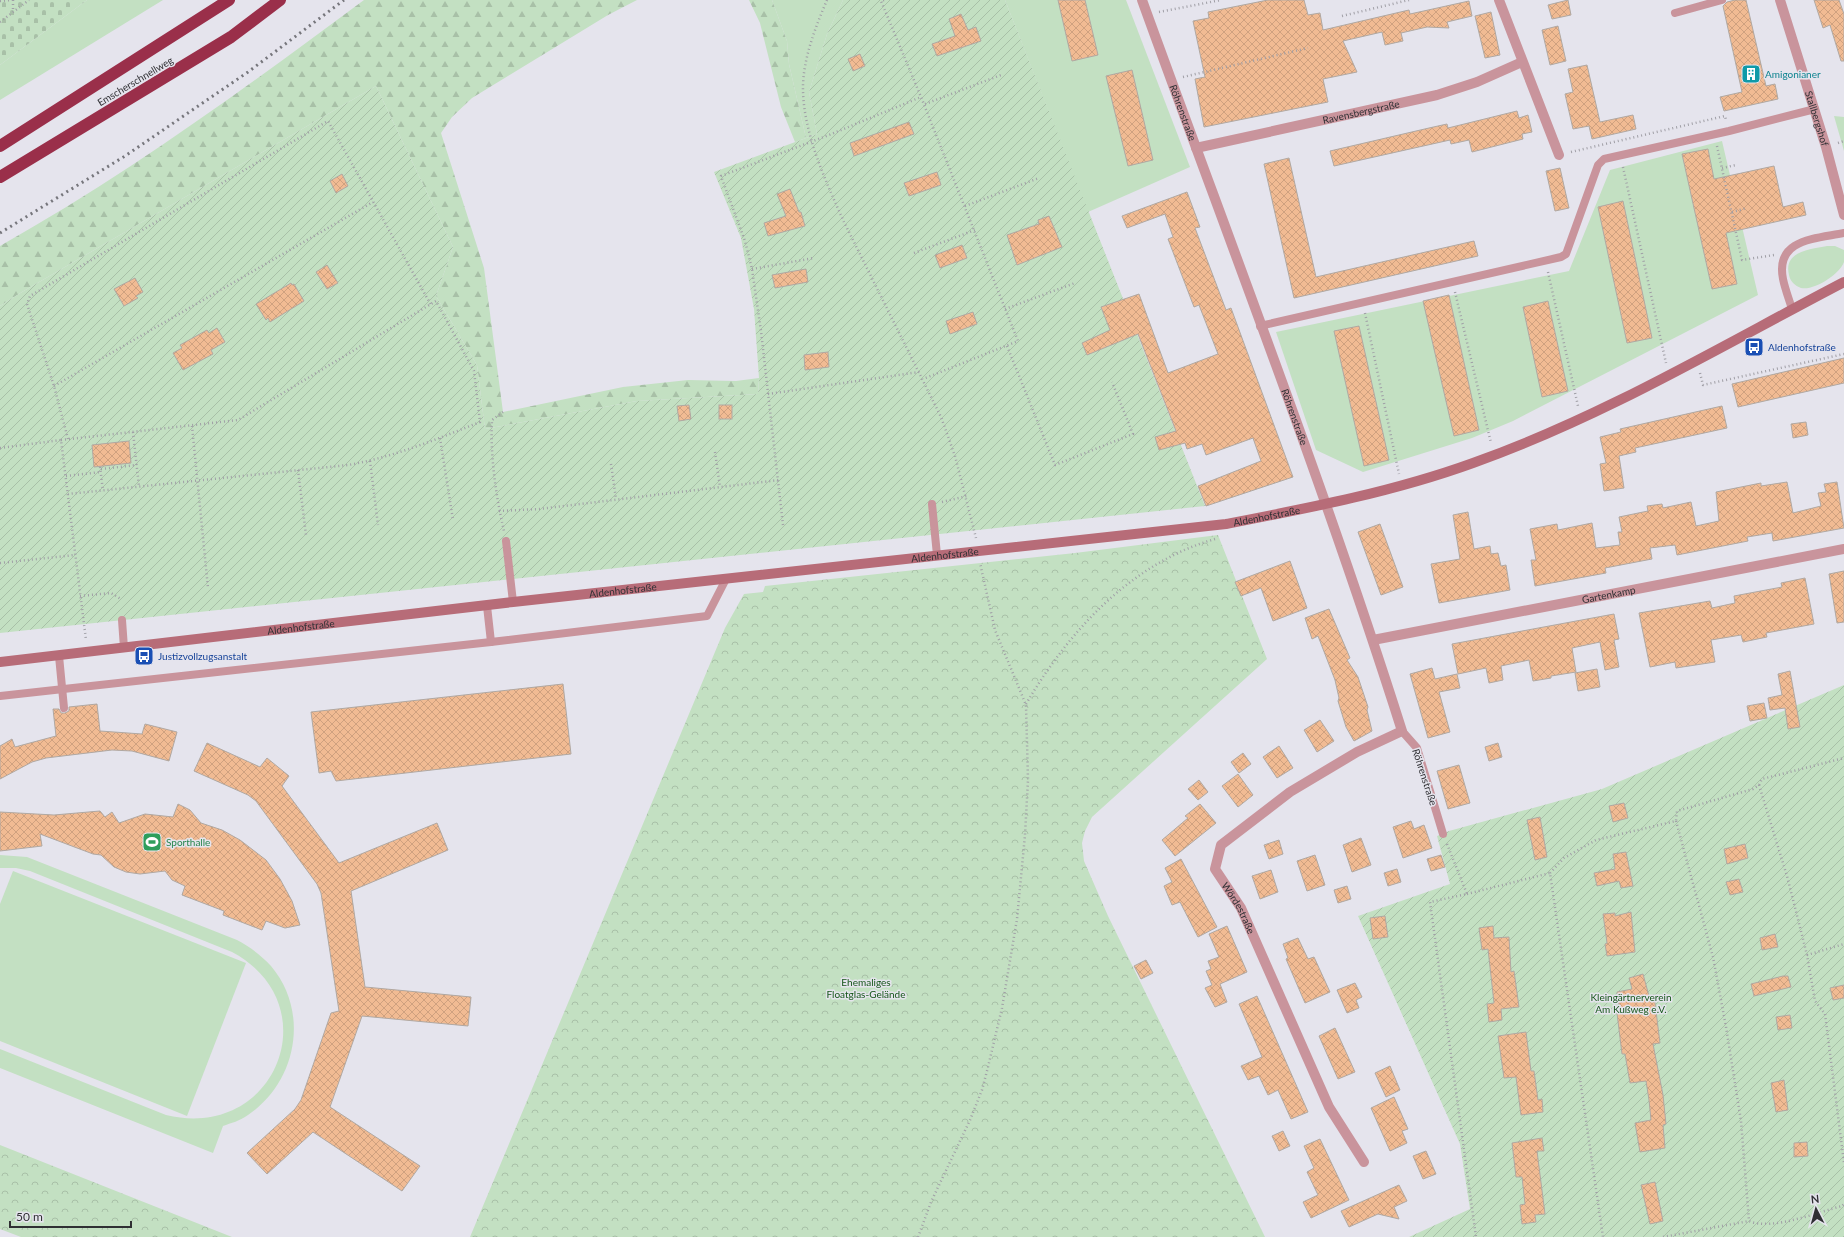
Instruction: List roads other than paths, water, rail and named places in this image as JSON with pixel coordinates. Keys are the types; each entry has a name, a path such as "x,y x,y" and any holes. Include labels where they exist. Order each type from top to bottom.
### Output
{"highway":[{"name":"Emscherschnellweg","path":"0,146 229,0"},
{"name":"Emscherschnellweg","path":"0,177 231,37 280,0"}],"street":[{"name":"Röhrenstraße","path":"1142,0 1325,504 1373,640 1402,731"},
{"path":"1499,0 1559,155"},
{"name":"Stallbergshof","path":"1780,0 1814,109 1844,215"},
{"name":"Ravensbergstraße","path":"1196,148 1437,95 1477,82 1522,62"},
{"name":"Aldenhofstraße","path":"0,662 513,602 1226,524 1325,504 1401,485 1466,465 1494,455 1581,418 1669,374 1844,282"},
{"name":"Gartenkamp","path":"1373,640 1844,549"},
{"name":"Wördestraße","path":"1364,1162 1329,1107 1241,908 1215,869 1221,845 1290,792 1357,752 1402,731"}],"lane":[{"path":"1675,13 1722,0"},
{"path":"1260,326 1545,262 1561,257 1566,254 1598,165 1604,158 1714,134 1814,109"},
{"path":"1792,309 1783,279 1782,264 1785,253 1796,244 1804,241 1844,233"},
{"path":"932,504 937,556"},
{"path":"506,541 513,602"},
{"path":"0,696 491,642 707,616 726,579"},
{"path":"486,606 491,642"},
{"path":"122,620 124,648"},
{"path":"59,656 64,708"},
{"name":"Röhrenstraße","path":"1402,731 1417,748 1443,834"}],"railway":[{"path":"0,233 125,156 248,72 344,0"}],"place":[{"name":"Amigonianer","path":"1751,74"},
{"name":"Aldenhofstraße","path":"1754,347"},
{"name":"Justizvollzugsanstalt","path":"144,656"},
{"name":"Sporthalle","path":"152,842"}],"park label":[{"name":"Ehemaliges Floatglas-Gelände","path":"866,988"},
{"name":"Kleingärtnerverein Am Kußweg e.V.","path":"1631,1002"}]}
